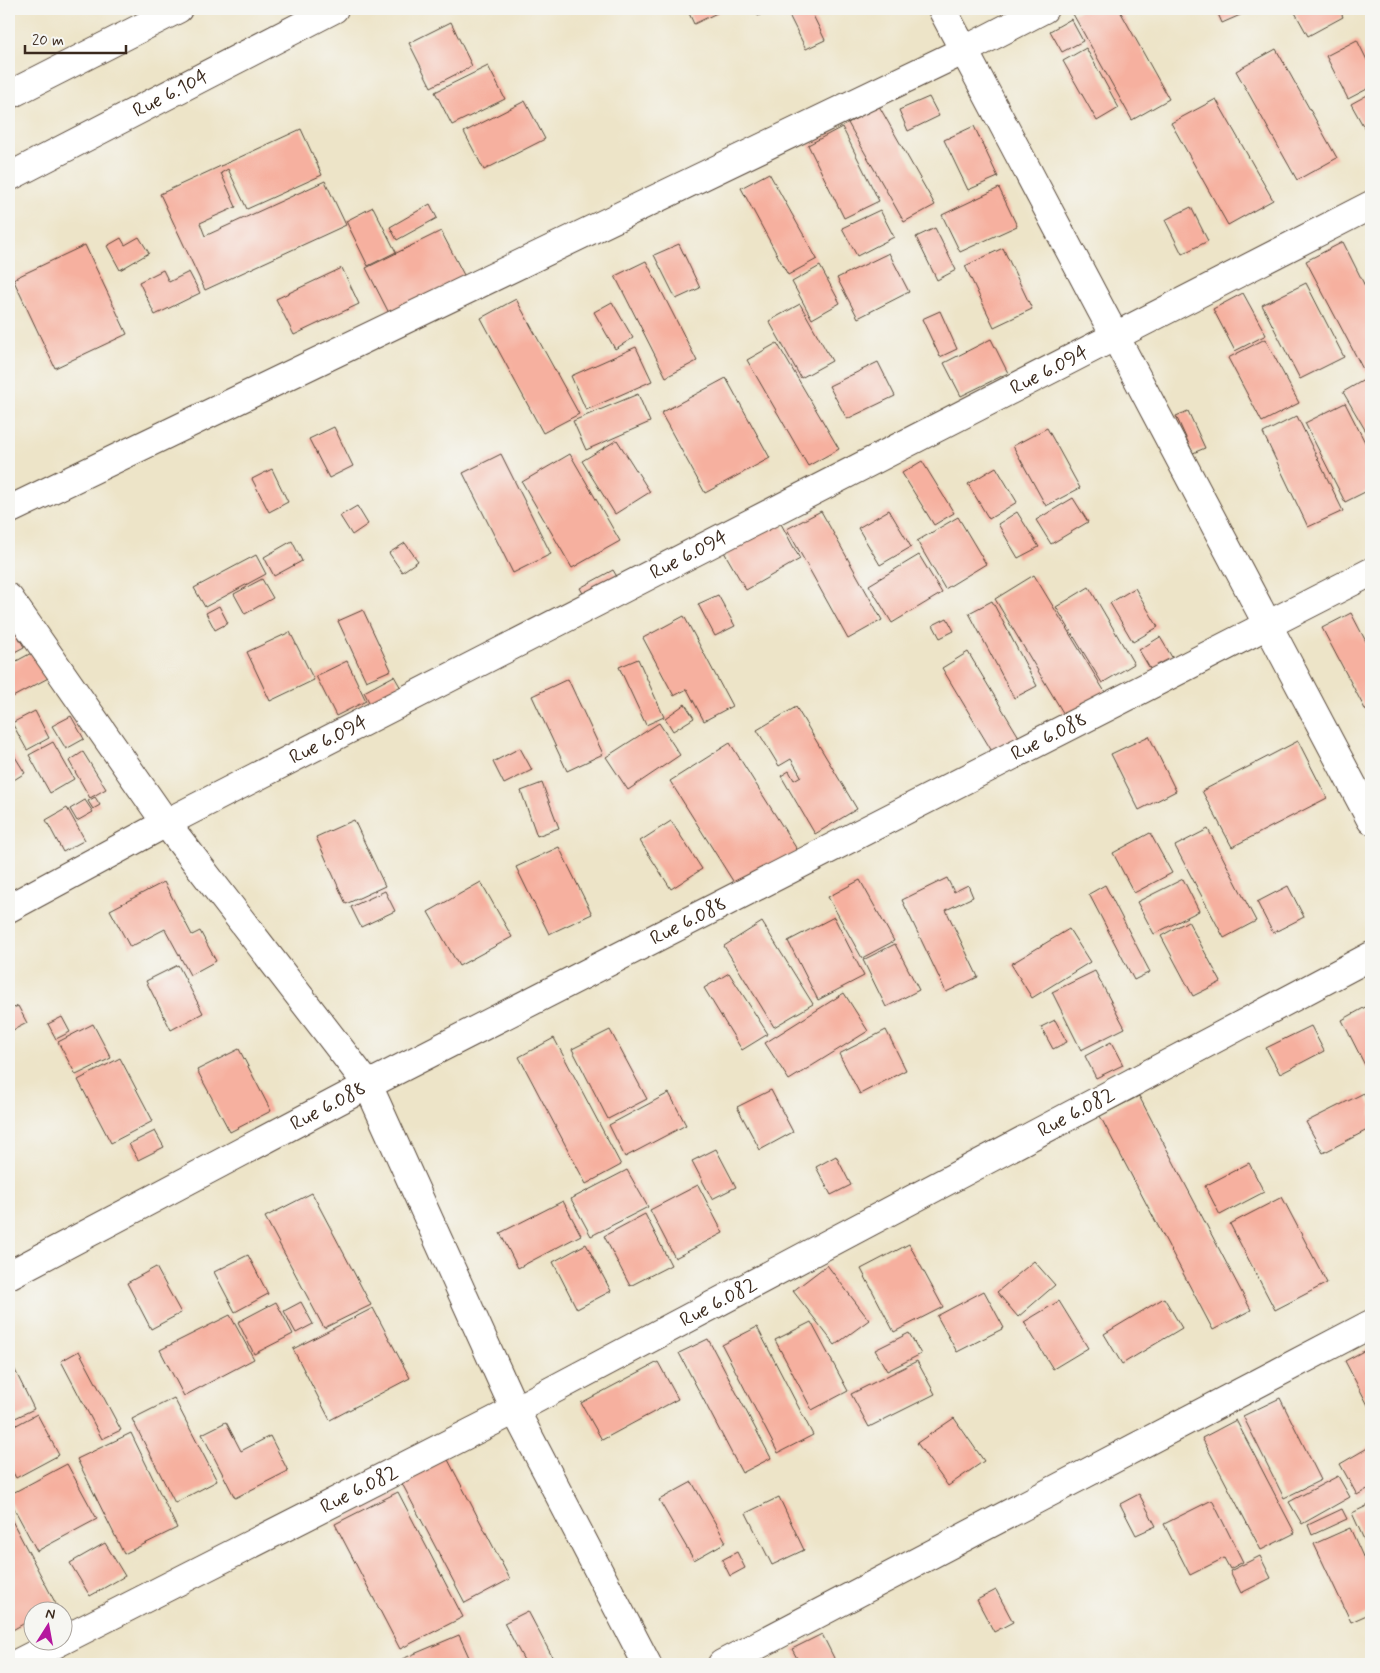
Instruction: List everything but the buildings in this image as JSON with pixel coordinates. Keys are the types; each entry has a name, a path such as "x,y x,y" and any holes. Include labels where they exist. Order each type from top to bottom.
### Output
{"street":[{"path":"9,95 178,9"},
{"name":"Rue 6.104","path":"9,177 334,9"},
{"path":"942,9 1371,820"},
{"path":"9,510 965,50 1044,9"},
{"name":"Rue 6.094","path":"9,908 166,823 1371,205"},
{"name":"Rue 6.088","path":"9,1275 368,1085 1371,572"},
{"path":"9,598 166,823 368,1085 515,1410 647,1664"},
{"name":"Rue 6.082","path":"16,1664 515,1410 1371,956"},
{"path":"722,1664 1371,1324"}]}
